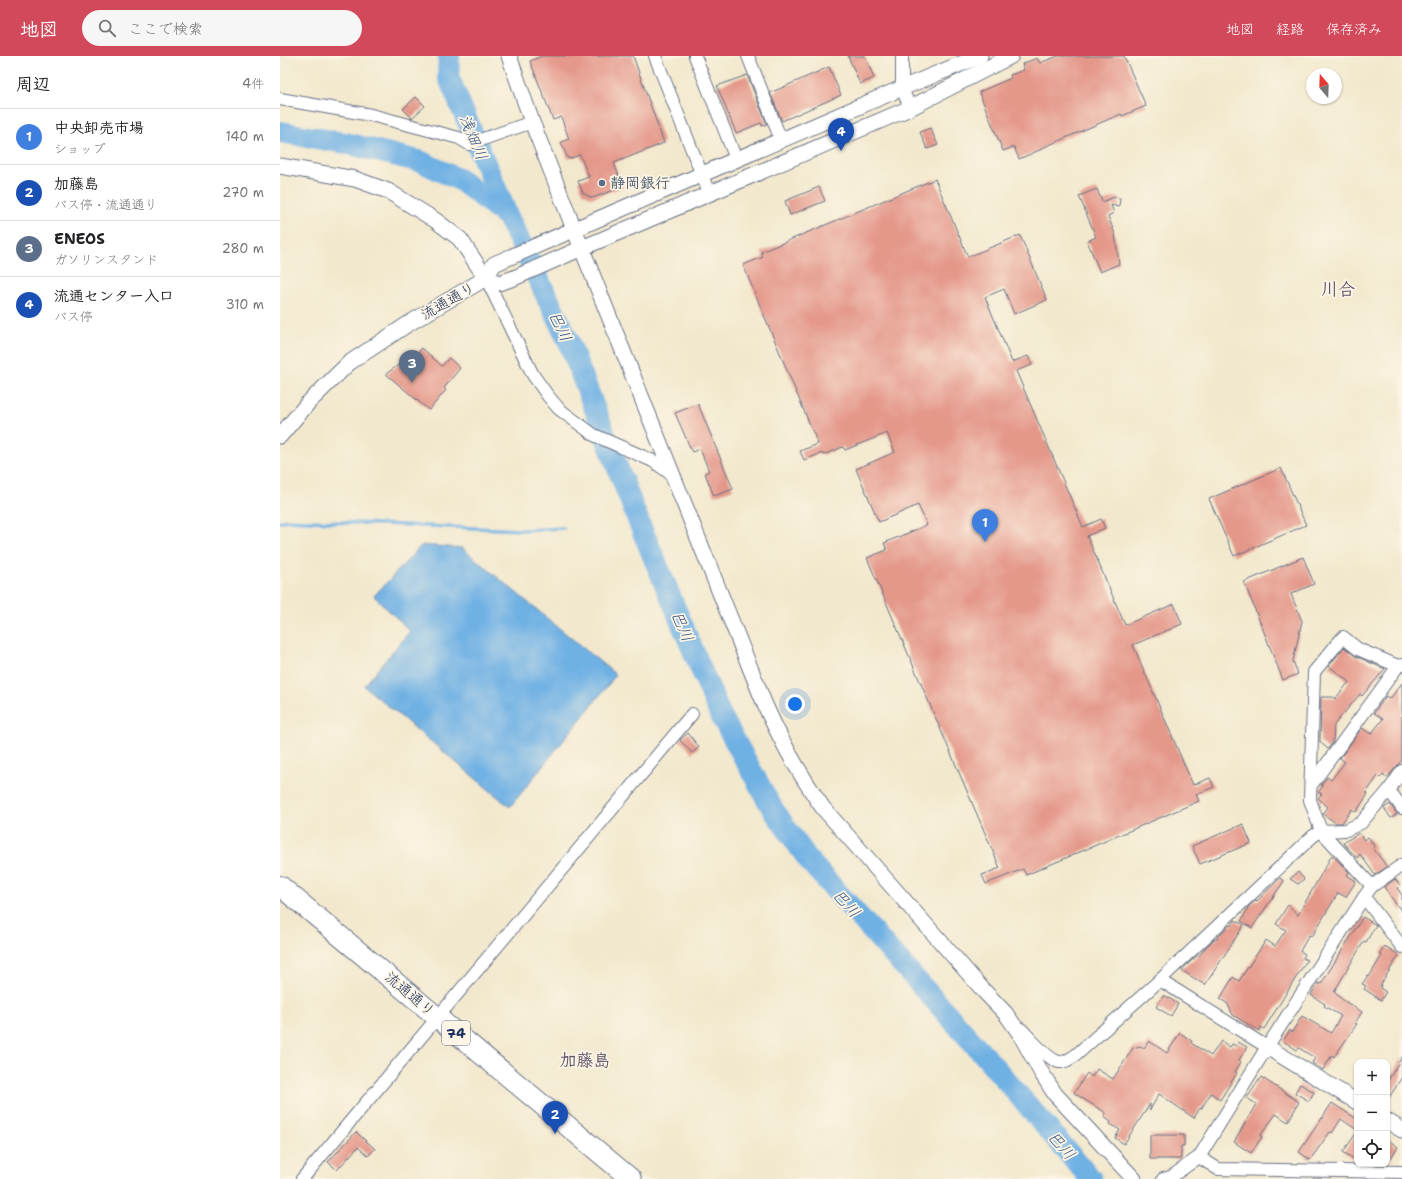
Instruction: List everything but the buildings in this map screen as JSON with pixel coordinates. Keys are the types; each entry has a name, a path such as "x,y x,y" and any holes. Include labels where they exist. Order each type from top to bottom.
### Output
{"main road":[{"name":"流通通り","path":"280,886 631,1179"}],"street":[{"path":"509,56 532,122 574,229 765,705 787,752 823,808 984,991 1050,1058 1059,1062 1066,1061 1076,1055 1160,980 1313,836 1321,831 1346,830 1361,823 1402,772"},
{"path":"655,56 709,193"},
{"path":"695,56 736,159"},
{"path":"748,56 781,140"},
{"path":"902,56 902,88 910,108"},
{"path":"486,278 494,264 736,159 980,56"},
{"path":"486,278 499,283 514,278 910,108 1011,56"},
{"path":"280,99 371,115 459,138 468,144 532,122"},
{"name":"流通通り","path":"280,166 355,179 388,191 436,220 460,239 486,278 408,324 349,363 308,403 280,436"},
{"path":"486,278 533,375 559,409 594,435 653,461 674,476"},
{"path":"1312,784 1400,666 1358,649 1342,637 1314,672 1312,784 1310,800 1321,831 1372,886"},
{"path":"302,1179 692,714"},
{"path":"1389,790 1402,808"},
{"path":"1163,1179 1171,1177 1199,1157 1267,1047 1364,897 1372,886 1402,865"},
{"path":"1364,897 1400,941"},
{"path":"1160,980 1354,1100"},
{"path":"1006,1014 1020,1034 1055,1094 1134,1179"},
{"path":"1390,1123 1402,1130"},
{"path":"1199,1157 1218,1169 1402,1172"}],"water":[{"path":"422,545 462,548 616,675 510,807 364,686 410,631 374,596"}],"waterway":[{"name":"巴川","path":"449,56 448,76 508,217 568,340 640,525 720,714 772,808 810,862 984,1055 1091,1179"},
{"name":"巴川","path":"280,132 345,143 422,162 460,180 507,216"},
{"path":"280,522 286,520 523,530 564,528"}],"place":[{"name":"流通センター入口","path":"841,151"},
{"name":"静岡銀行","path":"602,183"},
{"name":"ENEOS","path":"412,383"},
{"name":"中央卸売市場","path":"985,542"},
{"name":"加藤島","path":"555,1134"}],"district":[{"name":"川合","path":"1338,289"},
{"name":"加藤島","path":"585,1060"}],"water label":[{"name":"浅畑川","path":"474,137"}]}
